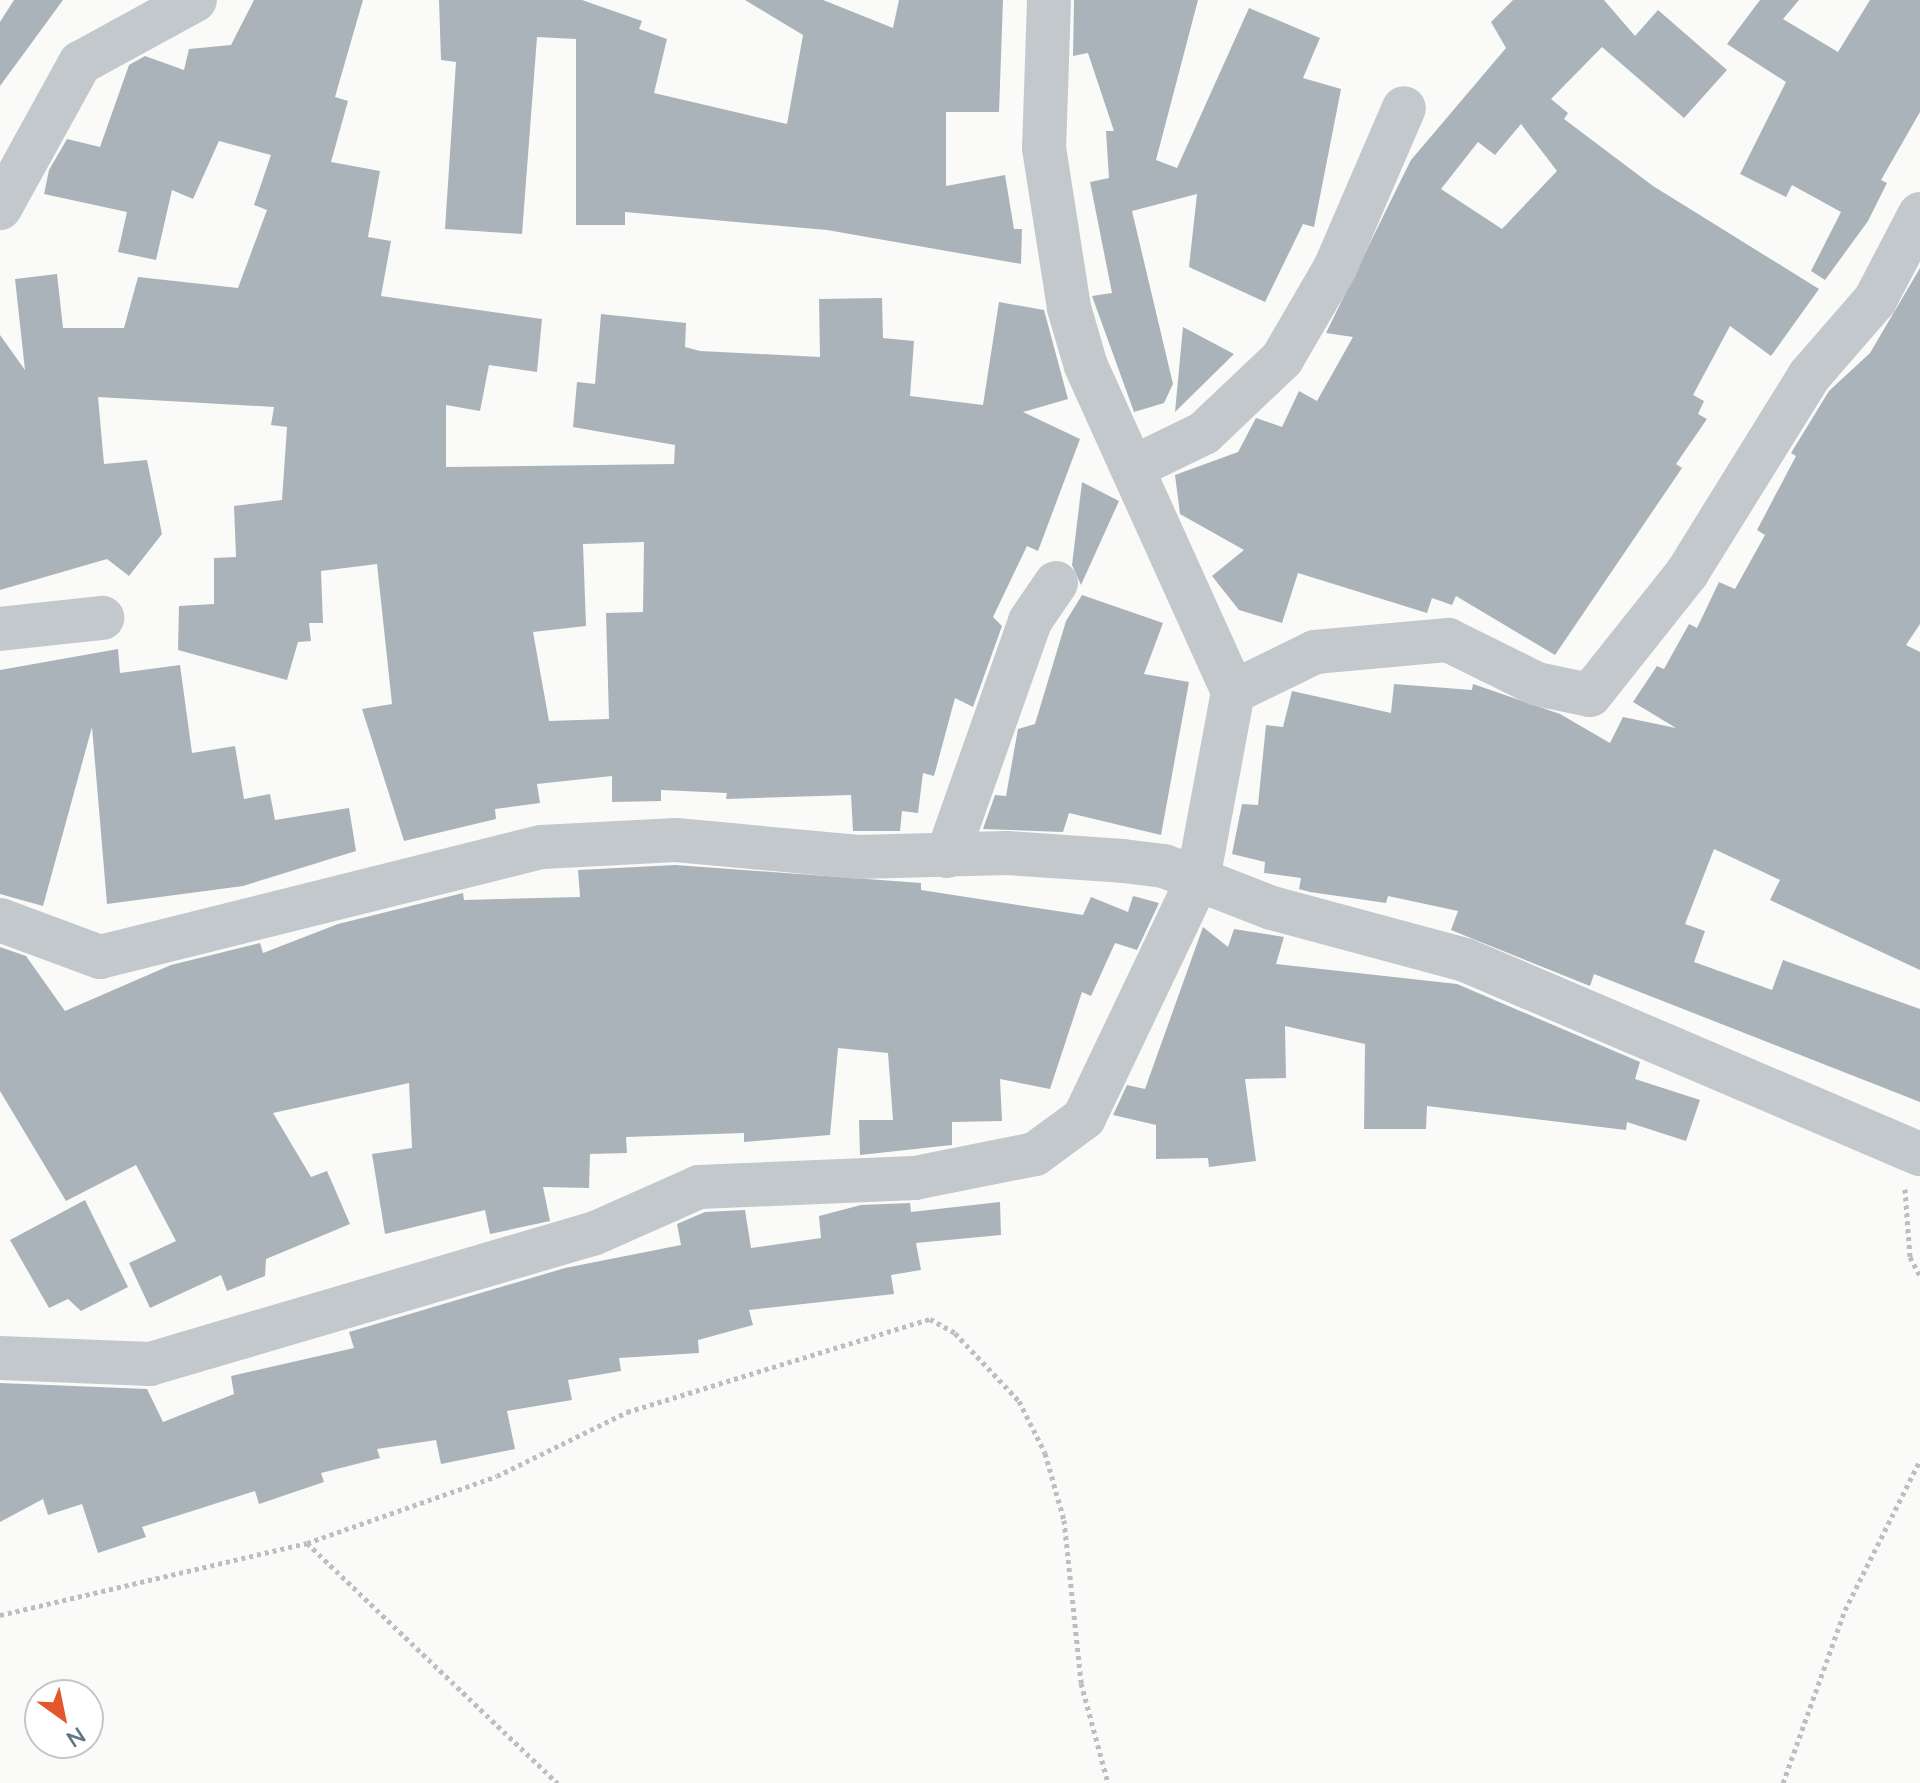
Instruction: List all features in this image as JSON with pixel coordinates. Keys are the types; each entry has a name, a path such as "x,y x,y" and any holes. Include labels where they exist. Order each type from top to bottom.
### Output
{"street":[{"path":"0,208 80,63 195,0"},
{"path":"0,1358 150,1364 593,1234 699,1187 915,1178 1035,1154 1084,1118 1198,879 1233,692 1086,366 1054,238 1044,148 1049,0"},
{"path":"1132,468 1204,433 1282,359 1335,268 1404,108"},
{"path":"1233,692 1315,652 1448,640 1537,684 1590,695 1687,573 1809,376 1875,300 1920,214"},
{"path":"947,856 1030,621 1056,583"},
{"path":"0,629 102,618"},
{"path":"0,920 100,957 542,847 676,840 858,857 1123,861 1198,879 1272,908 1465,960 1913,1153"}],"path":[{"path":"1913,1153 1907,1230 1920,1276"},
{"path":"0,1615 307,1543 497,1476 627,1412 930,1319 955,1333 1019,1401 1045,1453 1064,1520 1081,1683 1108,1783"},
{"path":"1783,1783 1845,1610 1920,1460"},
{"path":"307,1543 557,1783"}],"building":[{"path":"14,0 63,0 0,86 0,22"},
{"path":"254,0 363,0 335,97 348,101 331,162 380,171 368,237 391,241 381,296 542,319 537,372 489,365 480,411 446,405 446,467 674,464 675,445 573,427 577,382 595,384 601,314 686,323 685,347 700,351 820,357 819,299 882,298 883,338 914,341 910,396 983,405 999,302 1044,310 1068,399 1023,412 1080,439 1038,551 1027,546 993,617 1002,626 973,707 955,698 934,776 923,773 918,813 902,811 900,831 853,831 851,795 726,799 727,793 661,790 661,801 612,802 612,776 537,784 540,803 495,809 496,819 404,841 362,709 392,704 377,564 321,571 323,623 309,623 311,641 298,642 287,680 178,650 179,606 214,604 214,558 236,557 234,506 282,500 287,427 271,425 274,407 98,397 104,464 147,460 162,534 129,576 107,559 0,590 0,335 25,370 15,279 57,274 63,328 124,328 138,277 238,288 267,210 254,205 271,155 219,141 193,199 172,190 156,260 118,252 127,212 44,194 49,170 67,139 100,147 129,65 145,56 184,70 189,49 231,45","holes":["644,542 643,612 606,613 609,719 549,721 533,632 586,626 583,544"]},
{"path":"439,0 582,0 642,21 639,29 667,39 654,93 787,124 803,35 745,0 823,0 893,28 899,0 1003,0 999,112 946,112 946,186 1005,175 1014,229 1022,229 1021,264 827,230 625,212 625,225 576,225 576,39 537,37 522,234 445,229 456,62 441,60"},
{"path":"1074,0 1198,0 1156,160 1177,168 1249,8 1320,38 1303,78 1341,89 1314,227 1303,224 1265,302 1189,267 1197,194 1132,211 1173,384 1164,403 1134,412 1092,296 1112,293 1090,182 1109,178 1106,131 1114,131 1088,53 1073,56"},
{"path":"1513,0 1604,0 1635,36 1658,10 1727,70 1684,118 1602,47 1551,99 1568,113 1564,119 1653,186 1819,289 1771,356 1730,326 1693,395 1704,401 1698,414 1707,419 1676,464 1682,468 1555,655 1456,596 1452,605 1432,598 1427,613 1298,573 1282,623 1239,610 1212,576 1244,550 1180,514 1175,475 1238,452 1256,418 1282,427 1299,391 1317,401 1353,337 1326,333 1411,160 1506,48 1491,22","holes":["1521,124 1557,171 1502,229 1441,189 1478,142 1495,155"]},
{"path":"1760,0 1799,0 1783,19 1838,52 1870,0 1920,0 1920,112 1881,180 1887,183 1868,221 1825,280 1811,271 1841,212 1792,185 1786,197 1740,174 1786,82 1727,44"},
{"path":"1920,268 1920,624 1906,645 1920,652 1920,970 1770,900 1780,880 1714,849 1685,924 1705,931 1694,962 1772,990 1783,960 1920,1009 1920,1102 1594,974 1590,986 1451,930 1458,911 1388,896 1386,903 1310,892 1299,889 1301,878 1264,873 1265,862 1232,854 1242,804 1258,805 1266,725 1283,727 1292,691 1391,713 1394,684 1472,690 1473,684 1560,714 1610,743 1623,717 1676,728 1633,702 1657,666 1664,669 1689,624 1697,628 1719,582 1735,589 1765,535 1757,530 1796,456 1791,453 1829,391 1870,353"},
{"path":"1183,327 1234,354 1175,412"},
{"path":"1082,482 1119,501 1081,585 1072,565"},
{"path":"1082,595 1163,623 1144,674 1189,682 1161,835 1069,813 1063,832 983,829 995,795 1006,796 1018,729 1035,724 1066,621"},
{"path":"118,649 120,673 180,665 192,753 235,746 244,799 270,794 275,820 349,808 356,851 243,886 107,904 92,727 43,906 0,894 0,670"},
{"path":"675,865 921,883 921,890 1083,915 1091,897 1128,912 1133,896 1159,903 1137,950 1115,943 1091,996 1082,992 1050,1089 1000,1079 1002,1121 952,1122 952,1145 860,1155 859,1120 893,1120 888,1053 838,1048 830,1135 744,1142 744,1133 626,1137 627,1153 590,1154 589,1188 543,1187 550,1221 490,1234 485,1210 385,1234 372,1154 412,1148 409,1083 273,1113 311,1177 327,1171 350,1224 266,1259 265,1276 227,1291 221,1275 150,1308 129,1263 176,1241 136,1165 66,1201 0,1091 0,947 26,956 65,1011 171,965 260,943 263,953 338,924 463,893 464,900 580,897 578,870"},
{"path":"1203,927 1228,947 1234,929 1284,937 1276,964 1457,984 1640,1062 1635,1079 1700,1100 1686,1141 1627,1122 1626,1130 1427,1106 1426,1129 1364,1129 1365,1044 1285,1026 1286,1078 1245,1079 1256,1161 1209,1167 1208,1158 1156,1159 1156,1125 1113,1115 1127,1085 1145,1089"},
{"path":"85,1200 128,1287 81,1311 68,1299 49,1308 10,1240"},
{"path":"1000,1202 1001,1235 916,1243 921,1270 891,1275 894,1294 749,1310 753,1325 698,1340 699,1353 619,1358 621,1371 568,1380 572,1400 507,1411 515,1449 441,1464 436,1440 377,1449 380,1458 321,1473 324,1482 259,1504 255,1491 142,1527 146,1537 98,1553 82,1504 48,1515 43,1499 0,1522 0,1383 147,1389 163,1422 234,1394 231,1376 354,1348 349,1332 565,1268 681,1245 677,1224 705,1212 745,1210 751,1248 821,1238 819,1216 861,1205 910,1203 911,1212"}]}
